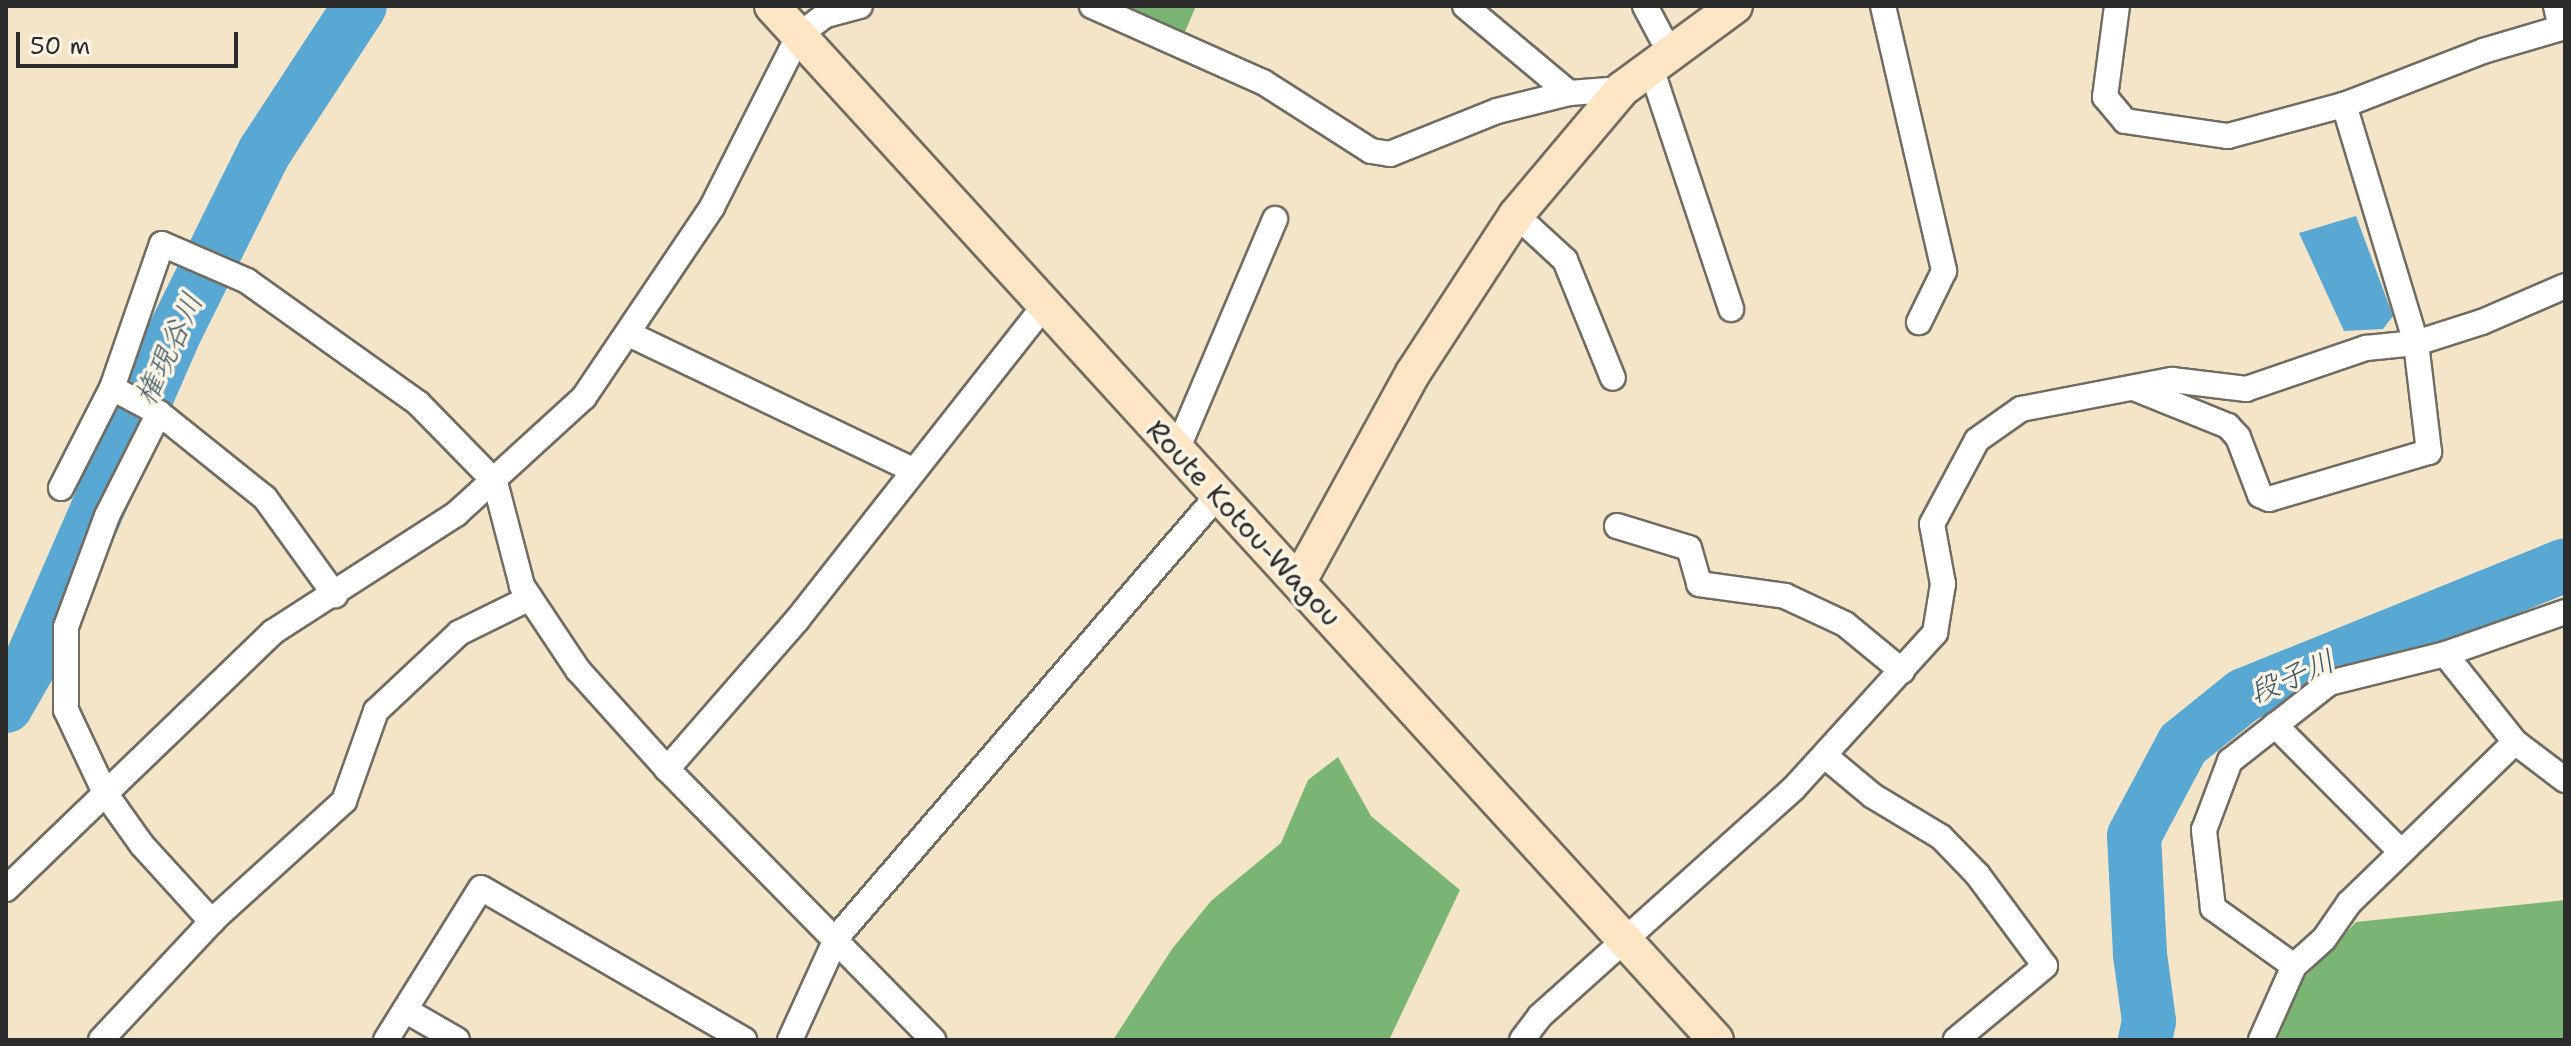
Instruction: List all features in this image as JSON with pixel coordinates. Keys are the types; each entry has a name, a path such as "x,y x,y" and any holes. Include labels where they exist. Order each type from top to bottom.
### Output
{"main road":[{"name":"Route Kotou-Wagou","path":"772,6 1716,1040"},
{"path":"1299,581 1413,373 1516,215 1622,89 1735,6"}],"street":[{"path":"6,889 273,632 335,595 495,482 584,397 712,207 799,35 826,10 860,6"},
{"path":"1092,6 1263,82 1371,151 1390,154 1409,149 1497,111 1569,93 1622,89"},
{"path":"1465,6 1569,93"},
{"path":"1645,6 1731,309"},
{"path":"1883,6 1944,271 1919,322"},
{"path":"2117,6 2105,97 2125,121 2228,136 2344,105 2561,28 2556,6"},
{"path":"2132,388 2228,426 2238,437 2260,495 2269,499 2429,452 2416,343 2344,105"},
{"path":"1516,215 1565,260 1613,378"},
{"path":"1177,450 1275,219"},
{"path":"61,488 112,388 162,244 247,281 418,403 495,482 522,586 578,670 667,769 837,937 933,1040"},
{"path":"1522,1040 1540,1016 1627,943 1825,756 1935,633 1943,584 1932,524 1977,440 2021,409 2172,380 2246,389 2366,348 2416,343 2482,322 2565,286"},
{"path":"667,769 797,620 1046,304"},
{"path":"629,334 913,470"},
{"path":"112,388 159,413 265,498 335,595"},
{"path":"159,413 107,516 66,627 66,710 105,793 142,845 212,922"},
{"path":"790,1040 837,937 1219,494"},
{"path":"1617,526 1689,548 1699,584 1785,596 1845,624 1902,671"},
{"path":"101,1040 212,922 344,801 376,711 459,633 530,598"},
{"path":"2294,966 2213,908 2204,830 2230,761 2329,683 2445,654 2565,612"},
{"path":"2445,654 2515,742 2565,780"},
{"path":"2275,725 2401,852"},
{"path":"2261,1040 2294,966 2401,852 2515,742"},
{"path":"1825,756 1873,796 1941,837 1977,874 2045,966 1956,1040"},
{"path":"386,1040 481,888 744,1040"},
{"path":"405,1010 457,1040"}],"green space":[{"path":"1108,6 1196,6 1184,34"},
{"path":"1338,757 1371,816 1460,890 1389,1040 1113,1040 1172,949 1211,901 1281,843 1308,780"},
{"path":"2565,900 2565,1040 2277,1040 2304,978 2356,922"}],"water":[{"path":"2356,216 2393,316 2383,329 2344,331 2299,233"}],"waterway":[{"name":"権現谷川","path":"6,706 29,666 172,338 265,151 360,6"},
{"name":"段子川","path":"2145,1040 2149,1021 2140,954 2134,836 2183,744 2244,695 2565,565"}]}
